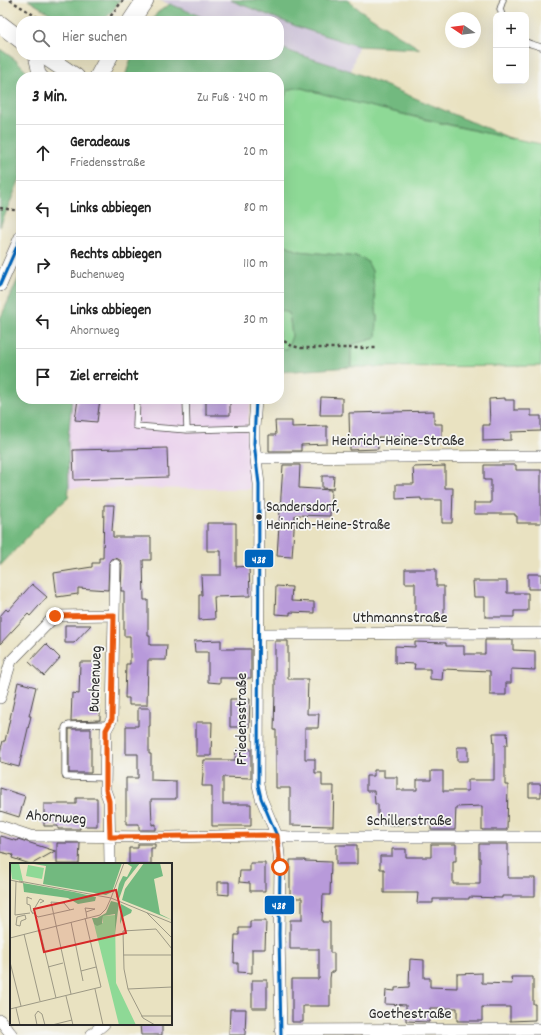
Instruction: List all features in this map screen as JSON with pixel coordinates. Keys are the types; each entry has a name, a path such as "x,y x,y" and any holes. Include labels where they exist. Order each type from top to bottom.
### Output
{"main road":[{"path":"132,16 145,1"},
{"path":"0,24 16,36"},
{"path":"50,60 68,72"},
{"path":"101,72 107,60"}],"street":[{"path":"36,60 39,72"},
{"path":"0,285 16,248"},
{"name":"Friedensstraße","path":"256,404 254,443 259,484 258,785 261,798 277,836 280,867 280,1033"},
{"name":"Heinrich-Heine-Straße","path":"256,458 541,456"},
{"name":"Buchenweg","path":"110,863 109,801 106,790 106,730 112,719 115,565"},
{"path":"0,698 12,661 55,616 114,615"},
{"name":"Uthmannstraße","path":"259,634 541,633"},
{"name":"Ahornweg","path":"0,826 30,836 277,836"},
{"name":"Schillerstraße","path":"277,836 541,836"},
{"path":"0,1020 12,1035"},
{"path":"91,1035 103,1025"},
{"name":"Goethestraße","path":"280,1033 541,1029"}],"lane":[{"path":"501,12 500,9 502,0"},
{"path":"529,43 541,47"},
{"path":"137,404 136,426 186,430 254,428"},
{"path":"186,404 186,430"},
{"path":"106,778 66,776 66,726 109,724"}],"path":[{"path":"10,0 35,16"},
{"path":"111,16 122,0"},
{"path":"0,208 16,210"},
{"path":"284,341 292,346 301,348 376,348"}],"shaded area":[{"path":"159,0 230,0 271,16 199,16"},
{"path":"284,21 358,46 351,71 284,49"},
{"path":"72,404 250,404 247,428 250,458 250,489 69,488 68,440"}],"green space":[{"path":"28,0 120,0 108,16 54,16"},
{"path":"230,0 347,0 420,49 358,46 284,21 284,16 271,16"},
{"path":"170,4 200,16 155,16"},
{"path":"0,49 17,61 28,72 16,72 16,188 0,227"},
{"path":"284,49 351,71 512,139 356,103 302,88 292,89 287,92 284,100 284,72 127,72 130,60 284,60"},
{"path":"294,88 302,88 361,104 541,144 541,366 351,367 351,345 376,338 377,318 372,271 367,261 358,257 298,251 284,244 284,103 285,95 289,90"},
{"path":"284,244 298,251 358,257 367,261 372,271 377,318 376,338 351,345 351,367 284,372 284,349 287,349 292,336 289,313 284,312"},
{"path":"16,284 16,404 72,404 68,440 68,498 47,516 0,566 0,319"},
{"path":"284,312 289,313 292,336 287,349 284,349"}],"building":[{"path":"321,397 342,398 342,415 320,415"},
{"path":"505,398 505,400 514,400 514,410 531,410 531,416 541,416 541,431 511,432 511,440 483,441 483,425 490,425 489,399"},
{"path":"77,404 99,404 97,422 75,420"},
{"path":"206,404 230,404 230,415 206,415"},
{"path":"434,411 434,424 442,424 442,440 414,440 414,437 378,437 378,449 350,450 349,413"},
{"path":"275,421 292,421 292,427 327,426 327,444 301,445 301,451 269,451 269,435 276,435"},
{"path":"167,448 168,477 74,480 73,450"},
{"path":"283,465 300,465 299,488 331,490 330,516 295,515 292,557 277,556"},
{"path":"484,465 516,465 516,470 541,470 541,523 517,523 517,516 515,516 515,514 474,514 474,503 491,503 491,480 484,480"},
{"path":"445,466 445,488 453,488 452,523 442,523 442,500 421,500 421,498 396,499 396,484 414,484 413,467"},
{"path":"322,476 334,476 333,489 322,488"},
{"path":"104,505 114,505 113,537 151,537 151,560 143,560 144,600 148,600 148,636 150,636 150,645 167,645 166,660 148,660 147,705 129,705 129,698 125,698 126,664 130,664 130,636 124,636 124,591 121,591 121,561 115,558 111,559 109,562 108,590 78,588 78,594 57,597 54,573 92,567 92,563 99,563 99,558 103,558"},
{"path":"207,523 236,523 236,567 249,566 250,596 214,597 215,619 199,620 199,595 202,595 201,575 221,575 221,551 207,551"},
{"path":"405,569 436,569 436,586 444,586 444,618 415,618 415,583 405,583"},
{"path":"528,574 541,574 541,589 528,589"},
{"path":"473,581 507,581 507,593 528,593 528,611 514,611 514,617 485,617 485,597 474,597"},
{"path":"32,584 47,597 30,616 28,614 0,644 0,616 6,609 8,611"},
{"path":"276,586 292,587 291,601 314,602 314,613 290,612 290,615 275,614"},
{"path":"65,625 91,625 74,643 65,643"},
{"path":"221,640 221,649 251,649 251,678 220,678 220,683 208,682 208,652 195,652 194,641"},
{"path":"485,640 513,640 513,650 535,651 535,670 511,669 511,683 506,683 506,695 490,695 490,671 443,669 442,680 430,679 430,669 414,669 415,664 395,663 395,646 415,647 415,642 446,643 446,646 464,646 464,654 485,654"},
{"path":"275,641 288,641 288,679 308,679 307,714 319,714 318,728 305,728 305,759 315,759 315,773 322,773 322,786 334,786 333,826 290,825 290,788 276,788 276,730 274,730"},
{"path":"46,644 60,658 44,676 29,662"},
{"path":"80,662 99,662 98,710 100,710 100,720 71,721 72,693 79,694"},
{"path":"18,682 36,687 19,767 0,762 0,752 3,741 5,741"},
{"path":"230,699 250,699 249,727 230,727"},
{"path":"138,708 150,708 149,754 151,754 151,780 176,781 176,799 151,799 152,825 156,824 156,830 139,830 139,824 126,824 126,778 138,778 138,754 126,754 126,726 138,726"},
{"path":"196,722 212,722 211,756 196,756"},
{"path":"69,729 91,729 91,773 69,773"},
{"path":"493,733 507,733 508,745 505,745 505,785 508,785 507,830 482,830 482,806 456,807 455,830 431,830 431,823 378,825 378,804 375,804 374,791 366,791 366,776 374,776 374,770 384,770 384,777 397,777 397,790 417,790 417,780 431,780 431,771 443,771 443,791 468,791 468,780 494,780"},
{"path":"457,747 468,747 468,761 457,761"},
{"path":"236,749 251,749 251,778 223,777 223,804 251,804 251,826 212,826 212,786 202,786 204,760 235,760"},
{"path":"529,784 541,784 541,797 529,797"},
{"path":"0,788 25,796 19,817 0,811"},
{"path":"76,798 97,798 97,826 80,826 80,829 58,829 58,826 44,826 44,804 76,804"},
{"path":"0,836 17,841 18,839 55,851 34,863 27,863 12,858 13,855 0,852"},
{"path":"57,843 80,843 79,863 57,863"},
{"path":"138,844 155,844 155,848 151,848 151,863 129,863 129,848 138,848"},
{"path":"431,844 456,844 456,861 453,861 453,884 480,884 479,844 508,844 508,878 535,878 535,896 433,899 433,903 417,903 418,893 384,893 384,869 380,869 380,856 392,856 392,849 406,849 406,857 431,857"},
{"path":"336,845 357,845 357,864 336,864"},
{"path":"290,860 331,862 330,895 323,895 322,922 330,922 330,953 334,953 334,972 331,972 330,978 330,1006 303,1006 303,1022 292,1022 292,979 319,979 319,949 290,949 290,920 302,920 302,898 290,898"},
{"path":"250,863 265,863 265,891 250,891 250,883 239,882 240,871 250,871"},
{"path":"218,882 229,882 229,895 218,894"},
{"path":"250,921 266,921 265,949 252,949 252,973 238,972 238,963 234,963 235,935 239,935 239,928 250,928"},
{"path":"410,959 424,960 424,978 430,978 430,987 457,988 457,974 482,973 482,983 512,984 511,977 533,977 533,1004 535,1004 535,1020 510,1021 510,1007 482,1007 482,1021 457,1021 457,1008 430,1008 429,1022 406,1021 406,1005 385,1004 386,990 395,991 395,988 409,987"},
{"path":"252,980 267,980 267,1008 252,1008"},
{"path":"230,1009 246,1009 245,1035 229,1035"},
{"path":"140,1025 162,1025 162,1035 141,1035"}],"transit line":[{"name":"438","path":"0,285 16,248"},
{"name":"438","path":"256,404 254,443 259,484 258,785 261,798 277,836 279,855 281,1035"}],"place":[{"name":"Sandersdorf, Heinrich-Heine-Straße","path":"259,517"}],"route":[{"path":"55,616 114,615 112,719 106,730 106,790 109,801 110,837 277,836 280,867"}]}
